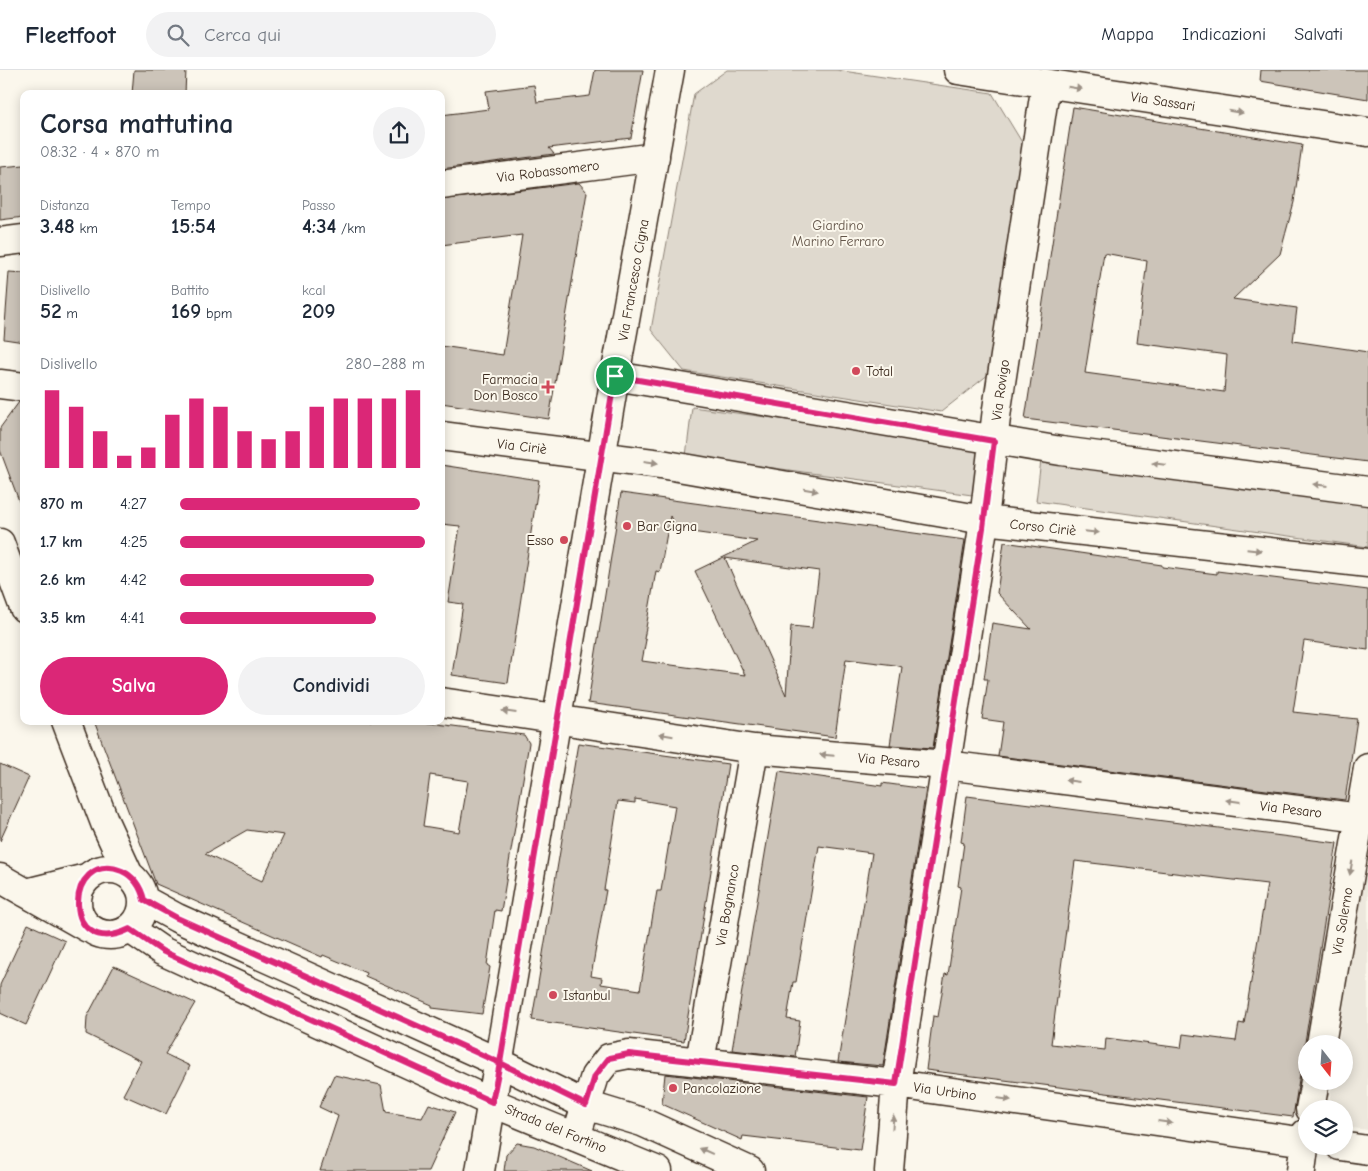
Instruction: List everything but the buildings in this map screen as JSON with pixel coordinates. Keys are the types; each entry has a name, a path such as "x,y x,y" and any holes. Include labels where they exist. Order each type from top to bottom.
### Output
{"street":[{"name":"Via Francesco Cigna","path":"480,1171 500,1063 615,376 670,70"},
{"name":"Via Sassari","path":"958,70 1368,132"},
{"name":"Via Rovigo","path":"889,1171 896,1084 984,520 1046,83"},
{"name":"Via Robassomero","path":"445,184 655,157"},
{"path":"0,242 20,240"},
{"path":"615,376 994,441 1368,491"},
{"path":"0,384 20,386"},
{"name":"Via Ciriè","path":"445,436 602,455"},
{"name":"Corso Ciriè","path":"602,455 984,520 1368,562"},
{"path":"0,543 20,597"},
{"name":"Via Pesaro","path":"445,703 754,749 946,765 1364,818"},
{"path":"68,725 105,823 128,874"},
{"name":"Via Bognanco","path":"700,1062 754,749"},
{"name":"Via Salerno","path":"1323,1035 1364,818 1368,768"},
{"path":"88,928 81,920 76,898 80,887 91,875 105,823"},
{"path":"0,878 26,893 88,928 98,934 109,936 130,929 140,916 144,900 139,885 128,874 118,869 107,869 26,893"},
{"path":"144,900 177,918 500,1063 586,1105 642,1122 750,1171"},
{"name":"Strada del Fortino","path":"130,929 162,951 492,1102 658,1171"},
{"name":"Via Urbino","path":"576,1137 595,1076 609,1058 629,1054 896,1084 1298,1138"},
{"path":"1353,1148 1368,1150"},
{"path":"1300,1171 1303,1155"}],"shaded area":[{"path":"1368,871 1368,1130 1353,1128 1353,1100 1329,1100 1331,1090 1353,1090 1353,1035 1339,1035 1363,874"}],"green space":[{"name":"Giardino Marino Ferraro","path":"727,70 836,70 992,93 1023,144 989,374 941,412 684,371 651,330 694,94"},
{"path":"692,407 979,446 972,495 686,456"},
{"path":"1042,452 1368,497 1368,547 1036,501"}],"place":[{"name":"Total","path":"856,371"},
{"name":"Farmacia Don Bosco","path":"548,387"},
{"name":"Bar Cigna","path":"627,526"},
{"name":"Esso","path":"564,540"},
{"name":"Istanbul","path":"553,995"},
{"name":"Pancolazione","path":"673,1088"}],"route":[{"path":"615,376 500,1063 177,918 144,900 142,890 136,881 118,869 96,872 86,878 80,887 76,898 77,909 81,920 88,928 98,934 109,936 120,934 130,929 162,951 492,1102 500,1063 586,1105 595,1076 609,1058 629,1054 896,1084 983,528 994,441 690,387 615,376"}]}
